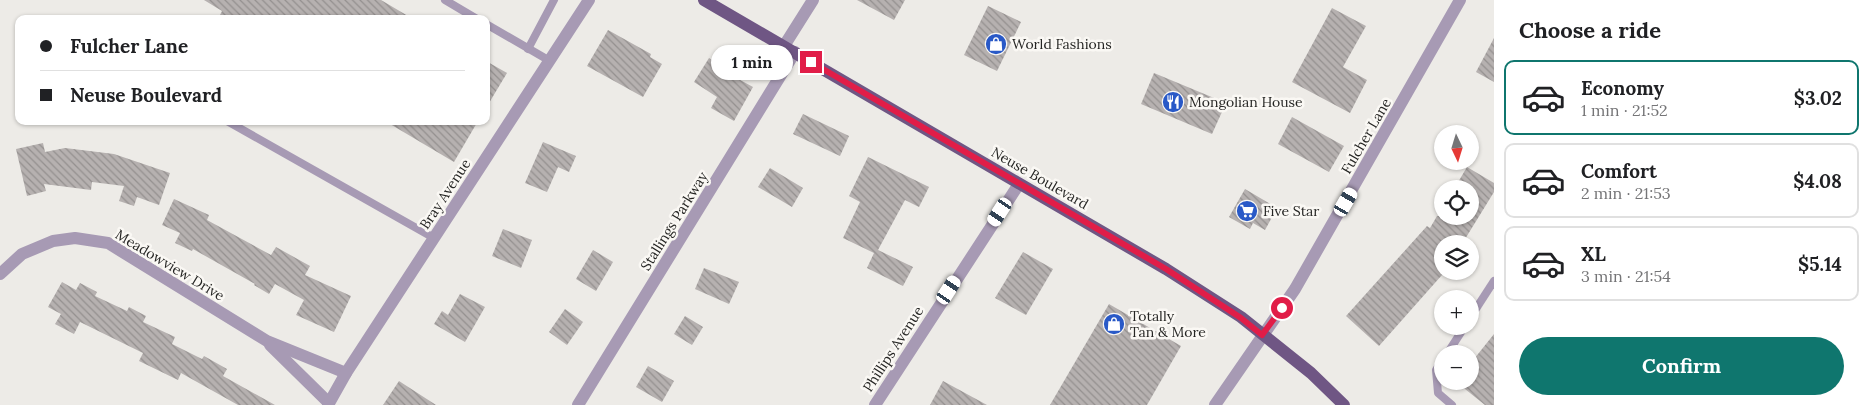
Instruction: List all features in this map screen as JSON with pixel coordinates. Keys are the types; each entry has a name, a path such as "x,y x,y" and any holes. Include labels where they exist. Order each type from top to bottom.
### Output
{"main road":[{"name":"Neuse Boulevard","path":"704,0 1166,269 1241,318 1311,373 1344,405"}],"street":[{"name":"Bray Avenue","path":"328,404 346,373 589,0"},
{"name":"Stallings Parkway","path":"578,405 789,49 813,0"},
{"name":"Fulcher Lane","path":"1215,405 1296,288 1460,0"},
{"name":"Phillips Avenue","path":"875,405 1019,184"},
{"name":"Meadowview Drive","path":"0,274 22,254 52,241 75,238 108,243 267,341 346,373"},
{"name":"Meadowview Drive","path":"267,341 328,404"}],"lane":[{"path":"445,0 470,15"},
{"path":"528,48 554,0"},
{"path":"490,26 550,61"},
{"path":"234,125 434,238"},
{"path":"1479,304 1494,281"},
{"path":"1438,390 1438,394 1452,405"}],"building":[{"path":"204,0 381,0 406,15 220,15 222,11"},
{"path":"857,0 905,0 894,20"},
{"path":"988,6 1021,22 997,71 964,55"},
{"path":"1332,8 1366,26 1343,67 1367,80 1350,113 1292,82"},
{"path":"608,30 651,54 650,57 662,64 643,97 587,66"},
{"path":"1494,38 1494,82 1476,72"},
{"path":"709,58 721,66 720,69 753,87 734,121 711,108 717,97 694,82"},
{"path":"490,63 507,73 490,101"},
{"path":"1154,73 1226,103 1212,134 1141,104"},
{"path":"803,114 849,136 840,156 793,134"},
{"path":"1292,117 1344,146 1329,172 1278,144"},
{"path":"392,125 476,125 454,162"},
{"path":"543,142 576,156 569,172 558,167 547,192 525,183"},
{"path":"43,143 45,152 65,148 114,154 170,173 159,205 137,197 134,206 119,201 124,186 92,182 91,190 44,184 46,191 27,196 16,149"},
{"path":"868,157 929,187 919,207 905,200 878,250 913,267 903,286 867,268 874,253 843,238 860,202 849,196"},
{"path":"770,168 803,188 792,207 758,187"},
{"path":"1465,170 1472,170 1494,183 1494,192 1479,216 1479,180 1459,180"},
{"path":"1245,189 1277,208 1265,230 1253,223 1250,229 1229,217"},
{"path":"174,199 209,215 207,220 271,255 276,247 310,266 305,275 351,296 334,332 296,315 304,300 275,284 269,294 193,249 192,251 175,243 180,233 162,225"},
{"path":"1434,221 1434,225 1474,225 1468,235 1434,235 1434,280 1438,280 1379,346 1346,316 1427,226 1430,228"},
{"path":"503,229 532,240 521,268 492,256"},
{"path":"593,250 613,262 596,291 576,279"},
{"path":"1023,252 1053,269 1026,315 995,298"},
{"path":"704,268 739,282 729,304 695,289"},
{"path":"62,282 76,290 80,283 97,292 95,296 127,311 129,307 146,316 143,322 175,337 172,344 202,359 204,356 227,369 223,376 275,405 238,405 181,373 178,380 139,361 143,353 80,322 74,334 55,324 61,314 48,307"},
{"path":"460,294 485,307 465,342 434,324 442,311 448,315"},
{"path":"1109,304 1181,346 1147,405 1050,405"},
{"path":"565,309 583,322 567,345 549,332"},
{"path":"685,316 703,327 692,345 674,334"},
{"path":"1494,334 1494,405 1485,405 1466,390 1479,390 1479,353"},
{"path":"648,366 674,381 662,402 636,387"},
{"path":"399,381 436,405 383,405"},
{"path":"943,381 987,405 930,405"}],"place":[{"name":"World Fashions","path":"996,44"},
{"name":"Mongolian House","path":"1173,102"},
{"name":"Five Star","path":"1247,211"},
{"name":"Totally Tan & More","path":"1114,324"}],"route":[{"path":"811,62 1166,269 1241,318 1262,335 1282,308"}]}
